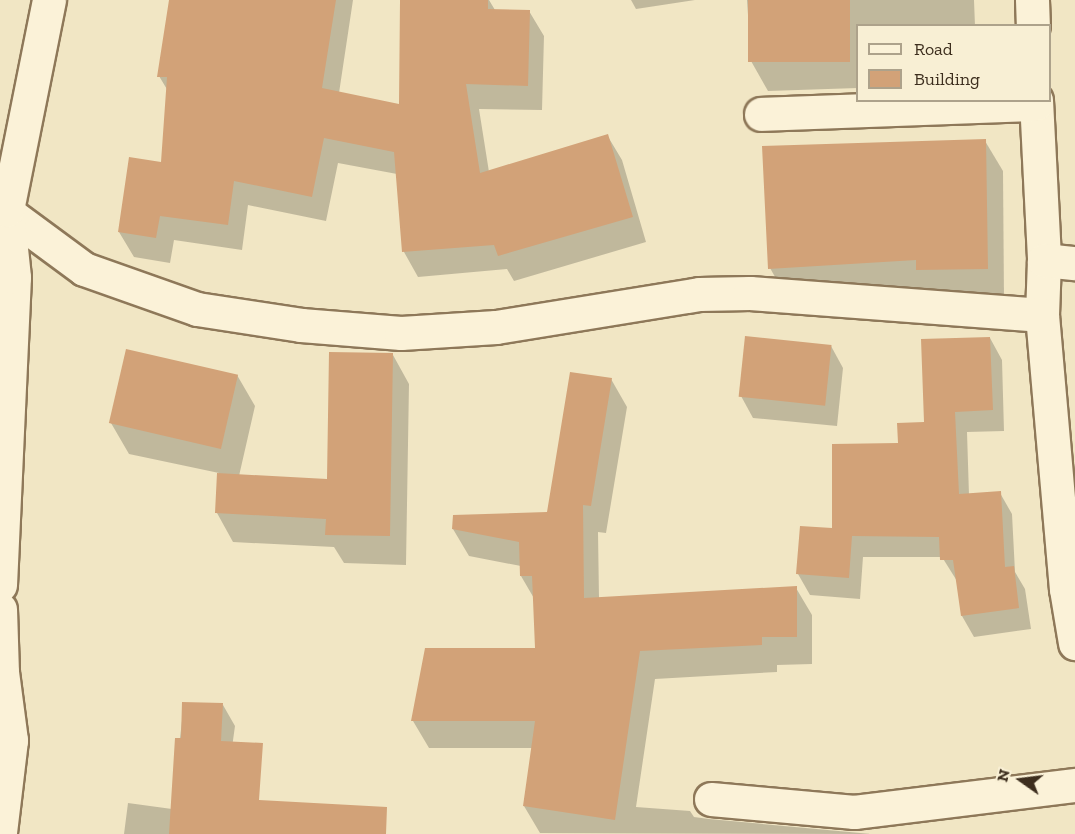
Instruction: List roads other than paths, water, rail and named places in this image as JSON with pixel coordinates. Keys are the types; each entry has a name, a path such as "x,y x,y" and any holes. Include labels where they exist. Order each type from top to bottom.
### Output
{"street":[{"path":"0,585 14,277 3,208 49,0"},
{"path":"1032,0 1033,24"},
{"path":"761,114 1036,102 1059,261 1042,315 1066,589 1075,644"},
{"path":"3,208 84,269 197,309 301,324 401,333 484,327 604,312 699,294 750,293 1042,315"},
{"path":"0,609 1,672 11,740 0,832"},
{"path":"711,798 854,812 1075,785"}]}
